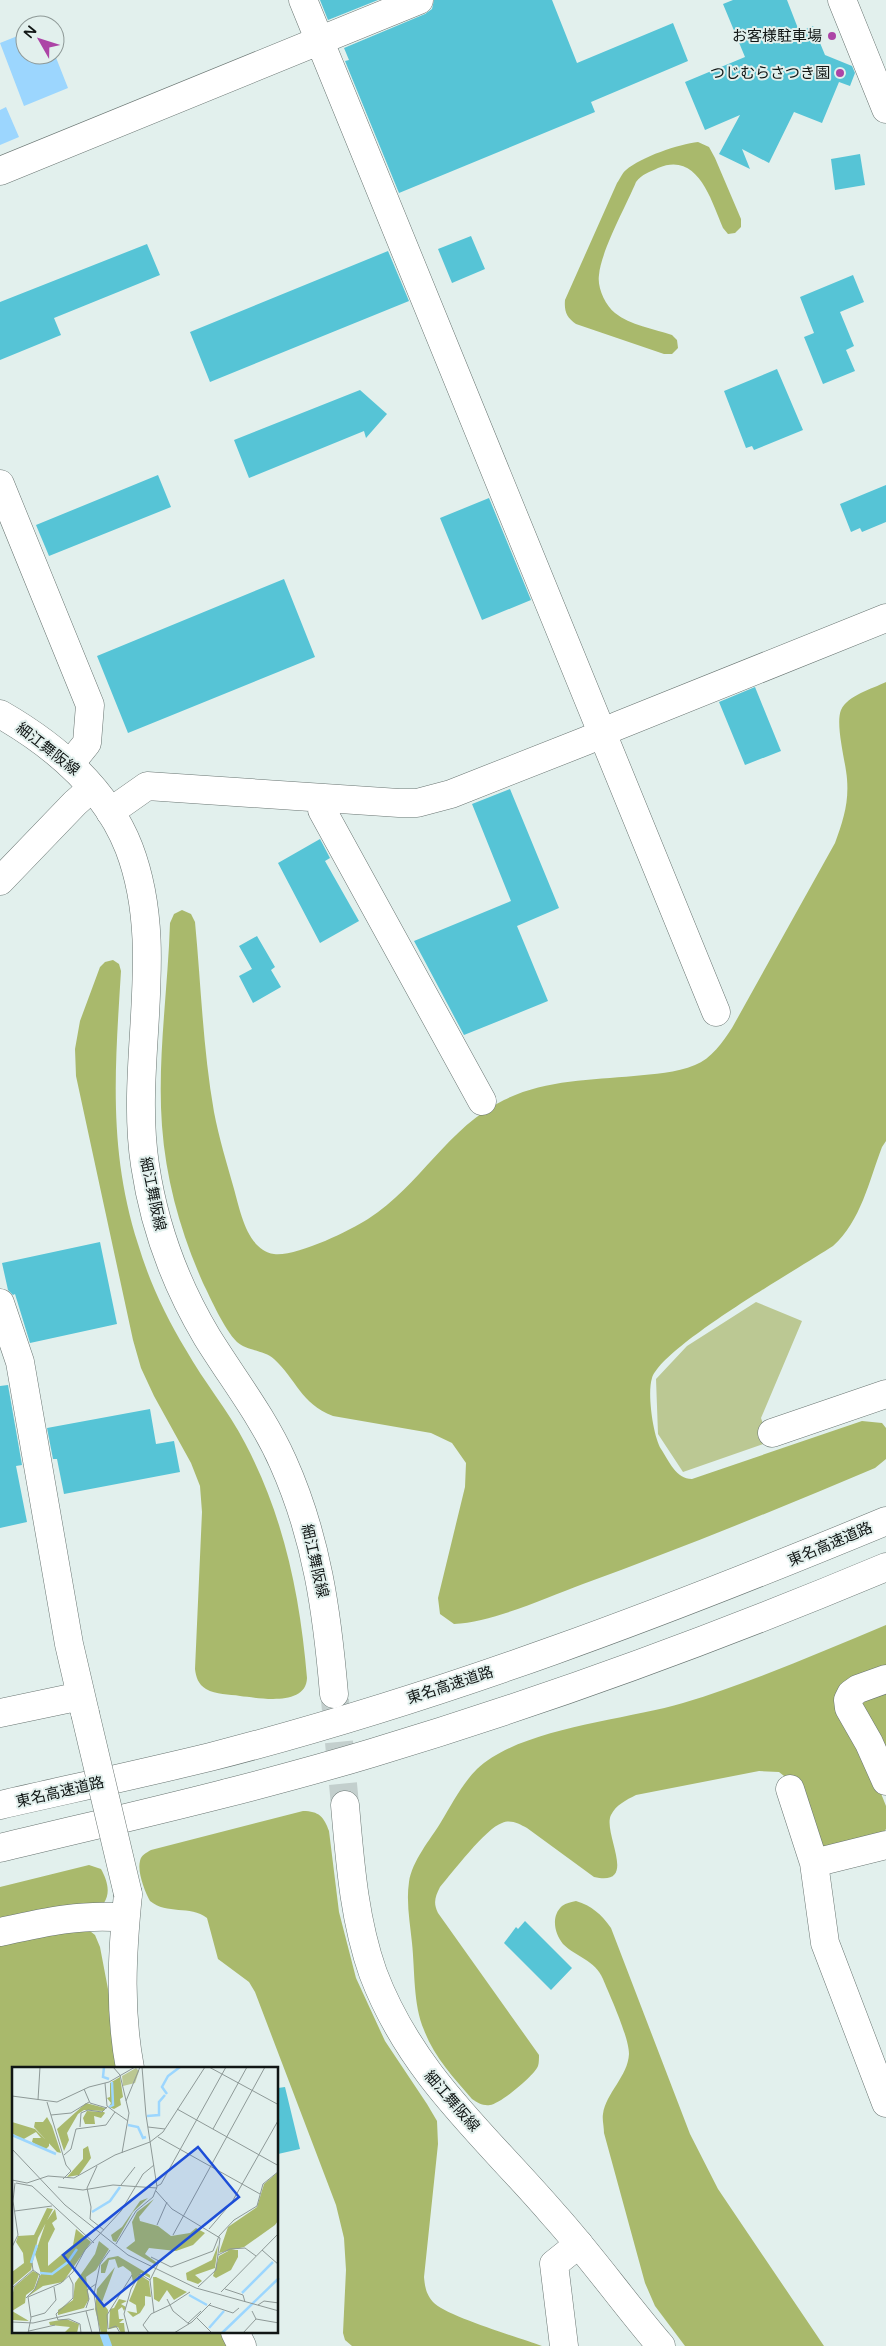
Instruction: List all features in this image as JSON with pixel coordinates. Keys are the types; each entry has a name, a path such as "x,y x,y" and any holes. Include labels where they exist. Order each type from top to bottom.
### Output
{"main road":[{"path":"303,0 716,1012"},
{"path":"0,171 419,0"},
{"path":"842,0 886,108"},
{"path":"0,484 90,705 87,743 70,764"},
{"path":"110,812 147,786 399,803 434,800 886,618"},
{"name":"細江舞阪線","path":"0,714 32,734 70,764 92,788 110,812 128,845 138,873 145,903 148,948 139,1091 144,1156 152,1202 175,1272 190,1306 208,1339 267,1429 296,1494 317,1562 324,1596 334,1694"},
{"path":"0,881 74,803 92,788"},
{"path":"322,798 322,810 482,1101"},
{"path":"0,1302 13,1338 24,1379 69,1644 127,1906 122,1959 122,1996 125,2041 130,2067"},
{"path":"772,1433 886,1394"},
{"name":"東名高速道路","path":"0,1805 211,1757 358,1714 548,1653 728,1586 886,1521"},
{"path":"0,1848 222,1794 372,1753 562,1691 802,1602 886,1567"},
{"path":"886,1679 858,1689 851,1694 848,1700 849,1708 869,1743 886,1781"},
{"path":"0,1713 83,1705"},
{"path":"790,1789 814,1863 825,1943 886,2103"},
{"name":"細江舞阪線","path":"345,1805 352,1876 363,1941 373,1972 400,2032 437,2086 544,2203 661,2346"},
{"path":"814,1863 886,1845"},
{"path":"0,1932 102,1915 127,1906"},
{"path":"564,2346 554,2264 579,2244"},
{"path":"236,2334 242,2346"}],"green space":[{"path":"698,142 709,147 715,158 741,219 741,227 735,233 728,234 723,228 708,192 693,172 683,166 672,165 658,168 643,175 636,182 609,241 599,275 602,296 615,313 635,324 672,335 677,340 678,348 672,354 664,354 576,324 567,314 565,300 622,174 633,165 650,156 671,148"},
{"path":"886,682 886,1141 882,1147 863,1200 851,1225 843,1236 833,1246 734,1308 680,1347 662,1364 652,1378 650,1394 653,1425 658,1443 677,1473 686,1478 692,1479 862,1421 882,1423 886,1428 886,1459 875,1468 657,1556 502,1614 486,1619 454,1624 440,1614 438,1598 465,1487 466,1463 452,1443 431,1433 333,1416 313,1405 274,1359 237,1342 227,1330 218,1314 195,1264 181,1226 171,1187 162,1126 162,1050 170,923 174,914 182,910 191,914 195,922 210,1089 218,1131 246,1228 257,1245 265,1251 274,1254 284,1254 308,1247 359,1224 386,1206 466,1125 504,1100 535,1088 568,1082 657,1074 680,1070 706,1059 721,1044 732,1028 835,843 843,819 847,796 847,779 839,725 841,710 855,696"},
{"path":"113,960 119,964 121,971 116,1109 118,1142 128,1209 142,1258 159,1298 193,1362 245,1443 259,1471 280,1528 295,1587 307,1678 305,1687 299,1693 290,1697 269,1699 214,1692 201,1685 196,1675 202,1512 200,1486 191,1463 154,1396 141,1368 133,1340 76,1076 75,1049 80,1021 100,967 105,962"},
{"path":"756,1302 802,1321 761,1418 769,1442 683,1472 658,1434 656,1379 687,1346"},
{"path":"886,1625 886,1670 853,1681 872,1771 886,1806 886,1829 883,1833 827,1848 819,1844 793,1783 779,1772 759,1771 636,1795 622,1803 611,1815 611,1834 617,1867 615,1874 608,1878 594,1877 527,1828 512,1822 505,1822 495,1827 470,1852 440,1887 435,1900 436,1909 539,2055 535,2071 509,2095 490,2105 481,2104 472,2099 433,2049 420,2020 415,1987 408,1897 411,1874 422,1851 458,1794 477,1769 496,1755 519,1744 575,1727 660,1709 709,1695 785,1667"},
{"path":"886,1689 886,1757 860,1705 863,1699"},
{"path":"303,1811 313,1812 320,1816 329,1831 339,1912 356,1978 385,2041 437,2121 438,2144 424,2277 427,2293 440,2308 452,2314 542,2346 352,2346 345,2340 343,2333 346,2270 344,2238 336,2205 255,1992 249,1982 218,1959 207,1918 193,1912 164,1908 150,1901 144,1887 139,1866 141,1857 151,1850"},
{"path":"89,1865 101,1869 105,1877 108,1890 104,1903 0,1921 0,1887"},
{"path":"576,1901 596,1911 611,1928 690,2134 718,2189 824,2346 685,2346 655,2306 645,2283 604,2133 603,2116 605,2106 628,2062 629,2054 626,2038 600,1973 590,1963 563,1944 557,1935 555,1925 556,1915 562,1906"},
{"path":"86,1928 95,1935 100,1947 123,2067 12,2067 12,2334 228,2334 234,2346 0,2346 0,1940"}],"water":[{"path":"15,37 15,65 59,65 68,88 24,106 0,43"},
{"path":"6,107 19,137 0,145 0,110"}],"building":[{"path":"320,0 378,0 328,20"},
{"path":"434,0 552,0 577,63 673,23 688,61 591,102 595,112 399,193 345,61 349,60 344,48 425,14 432,9"},
{"path":"733,0 787,0 799,31 813,26 825,55 852,66 855,73 850,86 839,82 822,123 794,112 769,163 742,149 750,169 719,154 740,115 705,130 685,82 745,57 723,4"},
{"path":"860,154 865,185 835,190 831,159"},
{"path":"471,236 485,269 452,283 438,249"},
{"path":"147,244 160,275 54,318 61,335 0,360 0,302"},
{"path":"388,251 409,301 210,382 190,332"},
{"path":"853,275 864,302 840,312 854,346 846,350 855,371 823,384 804,337 814,333 800,297"},
{"path":"777,369 803,430 754,450 752,446 746,448 724,391"},
{"path":"360,390 387,414 366,438 364,431 249,478 234,440"},
{"path":"158,475 171,507 49,556 36,525"},
{"path":"886,485 886,522 862,532 860,528 851,532 840,504"},
{"path":"489,498 531,600 482,620 440,518"},
{"path":"284,579 315,657 128,733 97,656"},
{"path":"755,687 781,751 745,765 719,702"},
{"path":"510,789 559,908 517,926 548,1001 464,1035 414,941 511,901 472,804"},
{"path":"320,839 330,858 325,861 359,921 320,943 278,863"},
{"path":"257,936 275,967 271,970 281,987 253,1003 239,976 252,969 239,946"},
{"path":"100,1242 117,1324 30,1343 15,1294 13,1295 8,1290 2,1263"},
{"path":"8,1385 22,1465 16,1466 27,1522 0,1528 0,1386"},
{"path":"150,1409 156,1444 174,1441 180,1472 64,1494 57,1459 53,1459 47,1428"},
{"path":"525,1921 572,1968 551,1990 504,1943 516,1927 518,1929"},
{"path":"285,2087 300,2149 279,2154 279,2088"}],"waterway":[{"path":"104,2334 108,2346"}],"tunnel":[{"path":"335,1700 345,1805"}],"place":[{"name":"お客様駐車場","path":"832,36"},
{"name":"つじむらさつき園","path":"840,73"}]}
